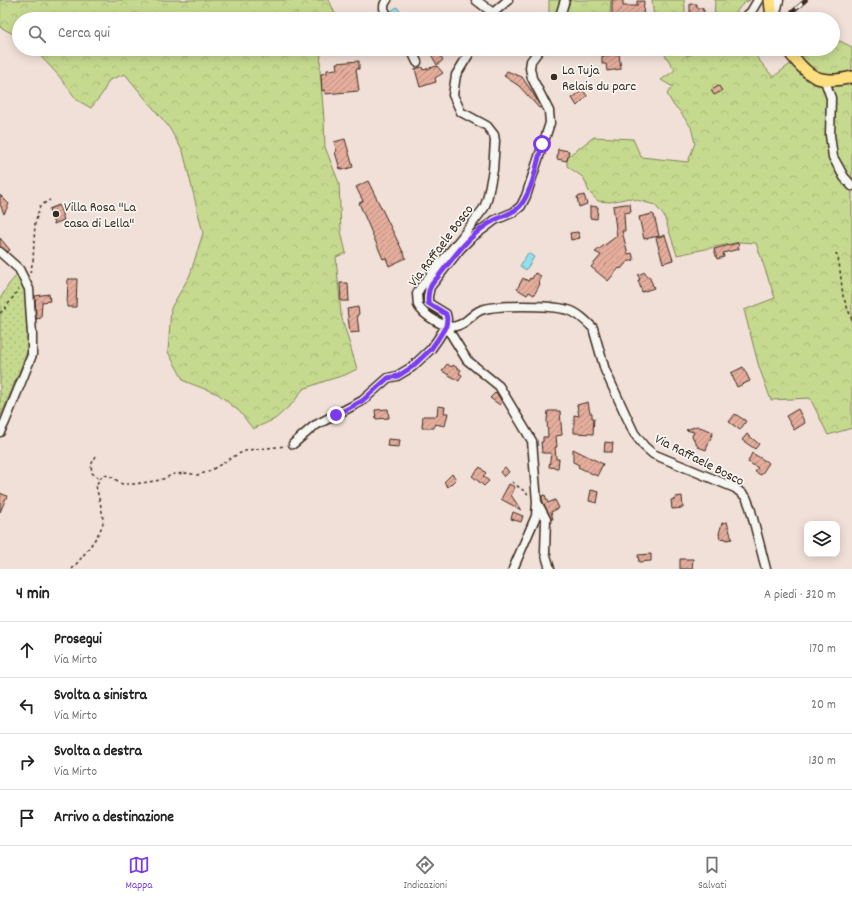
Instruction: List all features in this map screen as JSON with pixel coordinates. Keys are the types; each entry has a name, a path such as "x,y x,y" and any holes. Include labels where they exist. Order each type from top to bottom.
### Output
{"main road":[{"path":"770,0 771,12"},
{"path":"793,56 804,70 816,78 825,81 834,81 851,77"}],"street":[{"path":"386,12 383,5 387,0"},
{"path":"476,0 487,12"},
{"path":"495,12 508,0"},
{"path":"561,12 565,0"},
{"path":"751,12 758,0"},
{"path":"776,12 779,0"},
{"path":"414,56 417,62"},
{"name":"Via Raffaele Bosco","path":"468,56 456,75 453,95 461,112 487,126 494,135 493,170 484,208 420,288 416,301 420,309 427,316 446,326 455,327 465,323 478,312 497,307 532,306 567,309 588,322 593,328 605,370 634,433 644,446 653,454 735,488 746,497 766,569"},
{"path":"293,444 314,426 362,401 388,378 398,376 412,367 431,349 446,326 447,319 446,314 428,303 430,287 471,238 495,220 514,212 521,206 533,179 550,123 549,111 532,78 530,61 534,56"},
{"path":"825,81 831,98 830,135 833,157 844,176 852,186"},
{"path":"0,252 19,269 29,289 32,334 32,355 0,432"},
{"path":"446,326 467,360 499,386 532,441 537,502 536,516 513,569"},
{"path":"537,502 546,519 545,552 550,569"}],"path":[{"path":"0,313 26,282 33,261 35,223 40,206 50,200"},
{"path":"836,253 839,262 843,296 852,320"},
{"path":"72,569 102,529 103,522 96,485 105,475 112,477 122,484 135,484 161,480 174,474 186,473 197,475 208,472 238,454 248,450 293,444"},
{"path":"96,456 91,465 92,473 100,479"},
{"path":"512,482 537,502"}],"green space":[{"path":"0,0 329,0 334,12 12,12 12,33 0,27"},
{"path":"549,0 611,0 610,12 549,12"},
{"path":"652,0 684,0 685,12 653,12"},
{"path":"715,0 750,0 744,3 737,12 714,12"},
{"path":"840,41 852,47 852,428 828,435 810,398 771,400 759,367 744,310 775,298 756,243 739,242 677,255 664,216 655,205 629,198 610,202 598,201 589,192 584,178 567,166 567,157 594,137 633,139 641,157 688,162 695,143 691,127 678,109 674,106 667,94 673,87 661,80 675,70 666,56 756,56 773,77 800,57 840,56"},
{"path":"40,56 321,56 320,70 325,147 339,183 341,231 346,253 336,257 341,315 357,369 345,375 303,389 293,403 275,419 253,429 240,412 218,394 184,381 168,352 171,308 190,275 203,233 183,151 168,126 125,74 109,80 102,94 91,108 77,100 59,76"},
{"path":"17,275 25,286 28,350 0,418 0,299 9,284"}],"water":[{"path":"397,7 400,12 392,12 391,11"},
{"path":"528,253 534,257 526,270 520,266"}],"building":[{"path":"612,0 623,0 623,6 637,6 637,1 644,1 643,12 612,12"},
{"path":"690,4 697,4 697,8 703,8 702,10 704,10 704,12 690,12"},
{"path":"432,56 440,56 443,60 437,65"},
{"path":"602,56 619,56 621,69 607,71 606,64 602,64"},
{"path":"359,61 359,69 356,69 359,91 325,94 325,90 322,91 321,74 327,73 327,70 337,69 336,63"},
{"path":"437,66 443,73 435,78 436,82 420,87 415,69 422,67 423,70"},
{"path":"507,71 522,77 541,107 539,108 519,86 504,76"},
{"path":"719,86 722,91 714,95 711,90"},
{"path":"583,90 587,96 577,106 572,98"},
{"path":"345,139 353,167 342,170 342,168 340,169 335,152 337,151 334,142"},
{"path":"558,149 569,151 567,161 557,159"},
{"path":"368,181 406,258 389,266 386,258 383,259 359,203 363,201 356,187"},
{"path":"0,195 9,204 4,214 0,204"},
{"path":"584,195 587,204 579,207 577,197"},
{"path":"630,204 631,212 624,213 625,231 622,231 628,254 632,253 634,260 627,262 621,269 619,268 608,281 591,267 601,255 595,252 617,236 613,206"},
{"name":"Villa Rosa \"La casa di Lella\"","path":"59,205 64,220 54,224 49,209"},
{"path":"590,206 598,207 597,219 590,218"},
{"path":"652,214 654,215 659,236 644,239 639,217"},
{"path":"578,232 580,238 571,240 570,233"},
{"path":"665,235 673,260 663,263 656,238"},
{"path":"0,238 10,250 8,252 0,247"},
{"path":"738,243 739,249 723,253 724,257 717,259 714,249"},
{"path":"645,272 647,277 649,276 654,288 642,292 638,275"},
{"path":"535,273 541,276 538,282 540,284 534,295 529,292 527,295 517,289 523,278 528,281 530,278 532,279"},
{"path":"68,279 77,279 76,307 67,307"},
{"path":"340,283 348,283 349,301 341,301"},
{"path":"49,294 50,301 42,302 41,318 36,319 35,296"},
{"path":"358,307 359,314 357,315 359,332 350,333 347,309"},
{"path":"447,364 452,367 453,365 461,370 459,373 462,375 459,381 442,371"},
{"path":"743,367 750,381 737,387 731,373"},
{"path":"496,392 502,402 500,405 490,398"},
{"path":"588,402 590,413 592,413 592,418 594,418 593,434 574,433 574,415 579,416 577,405"},
{"path":"438,406 445,407 444,413 448,413 445,426 435,424 434,428 422,428 423,416 437,416"},
{"path":"388,409 389,418 376,419 375,410"},
{"path":"798,409 805,423 794,430 786,416"},
{"path":"548,411 560,411 562,435 556,436 557,447 555,447 556,459 559,459 558,468 549,467 551,453 542,453 541,442 543,442 543,437 548,437"},
{"path":"735,414 746,421 740,430 729,422"},
{"path":"697,426 713,432 706,450 698,447 692,436 694,432 686,430"},
{"path":"747,434 759,444 755,449 742,440"},
{"path":"388,439 400,440 399,447 387,446"},
{"path":"605,442 613,443 612,452 604,452"},
{"path":"573,449 603,464 597,476 578,467 579,465 573,462"},
{"path":"752,453 769,463 761,475 755,472 758,468 748,462"},
{"path":"480,467 486,473 483,476 489,481 484,486 472,476"},
{"path":"505,467 509,472 504,477 500,472"},
{"path":"452,474 456,479 448,487 444,482"},
{"path":"509,484 515,487 511,495 521,510 501,499"},
{"path":"591,490 599,492 597,503 589,501"},
{"path":"0,493 7,496 0,512"},
{"path":"545,495 548,503 555,500 559,508 551,512 553,519 551,519 542,500 542,496"},
{"path":"682,496 683,508 672,509 671,500 676,499 675,497"},
{"path":"513,512 523,516 521,522 511,519"},
{"path":"727,522 732,539 720,539 719,534 722,523"},
{"path":"651,554 651,561 639,562 638,555"},
{"path":"680,559 693,559 692,569 680,569"}],"railway":[{"path":"792,12 806,0"}],"place":[{"name":"La Tuja Relais du parc","path":"554,77"},
{"name":"Villa Rosa \"La casa di Lella\"","path":"56,214"}],"route":[{"path":"336,415 362,401 388,378 398,376 412,367 431,349 446,326 447,319 446,314 428,303 430,287 471,238 495,220 514,212 521,206 533,179 542,144"}]}
